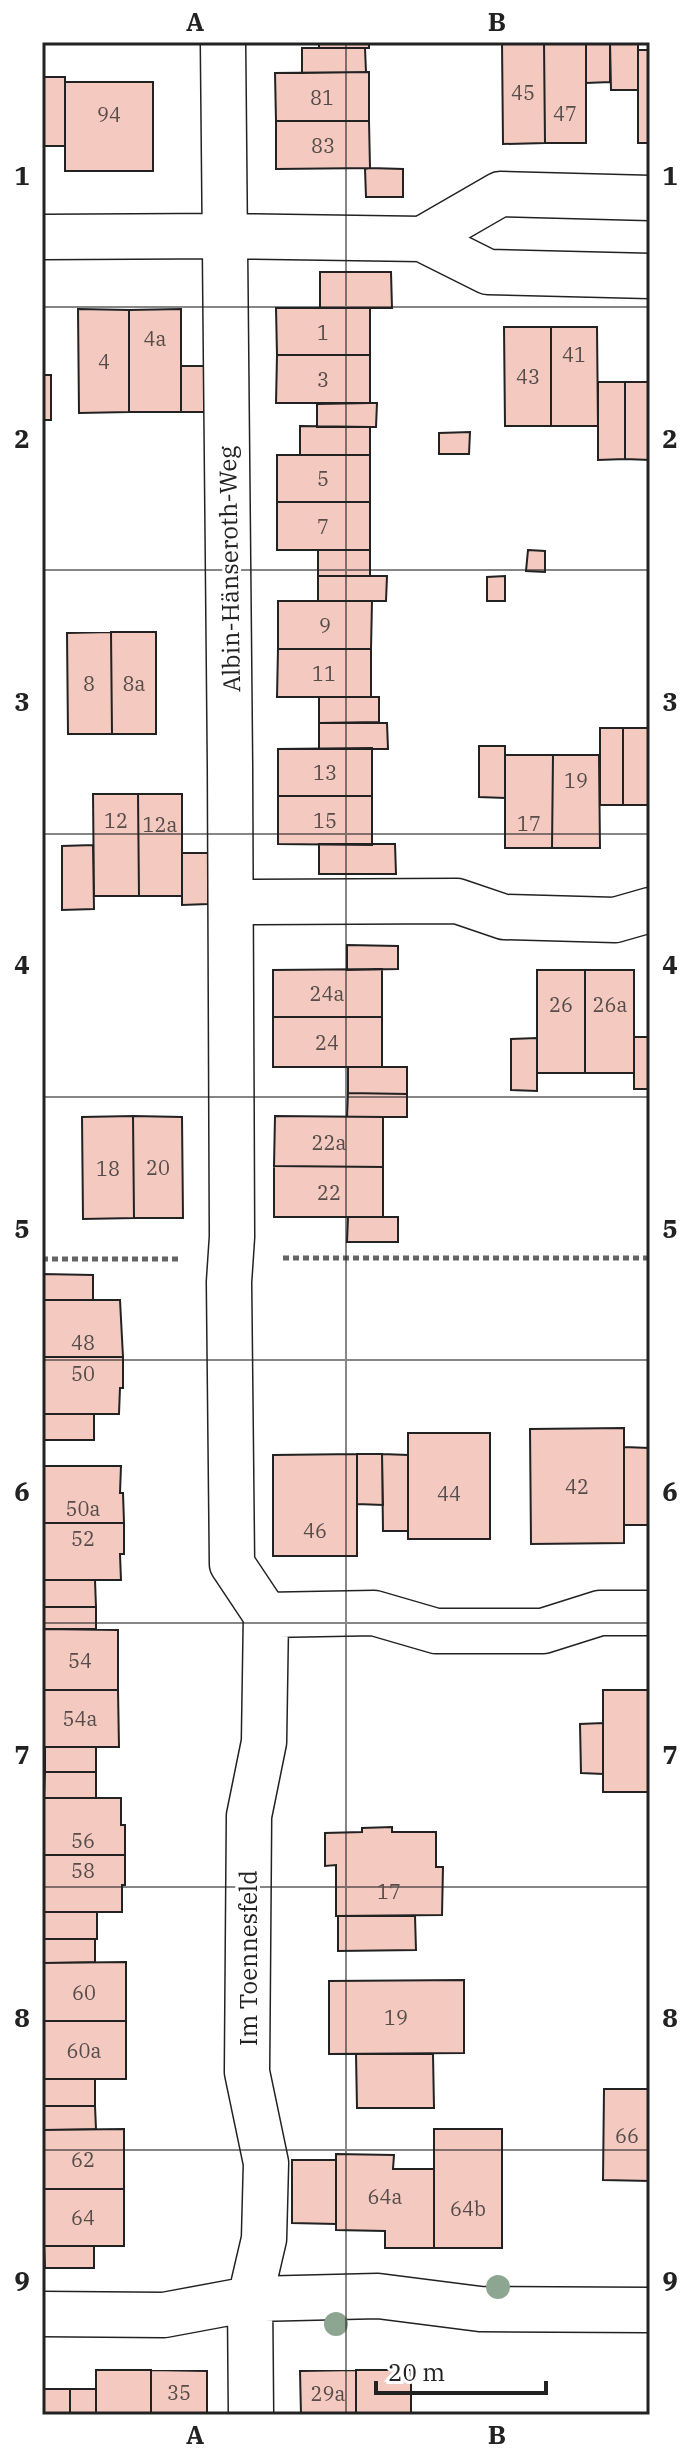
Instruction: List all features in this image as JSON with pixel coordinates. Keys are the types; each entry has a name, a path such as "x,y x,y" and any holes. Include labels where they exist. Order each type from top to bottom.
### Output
{"street":[{"name":"Albin-Hänseroth-Weg","path":"223,42 231,902 230,1259"},
{"path":"422,239 500,194 650,198"},
{"path":"42,237 422,239 488,272 650,276"},
{"path":"231,902 457,901 504,917 615,920 650,910"},
{"path":"230,1259 232,1564 266,1615 374,1613 436,1631 543,1631 600,1613 650,1613"},
{"name":"Im Toennesfeld","path":"251,2415 250,2299 264,2239 266,2163 247,2072 249,1816 264,1742 266,1615"},
{"path":"42,2314 164,2315 250,2299 378,2296 480,2309 650,2310"}],"path":[{"path":"42,1259 650,1258"}],"building":[{"path":"319,42 369,42 369,48 319,48"},
{"path":"502,42 544,42 545,143 503,144"},
{"path":"544,42 586,42 586,143 545,143"},
{"path":"586,42 610,42 610,82 586,83"},
{"path":"610,42 638,42 638,90 611,90"},
{"path":"302,48 365,48 366,72 302,73"},
{"path":"638,50 650,50 650,143 638,143"},
{"path":"369,72 369,121 276,121 275,73"},
{"path":"42,77 65,77 65,146 42,146"},
{"path":"65,82 153,82 153,171 65,171"},
{"path":"276,121 369,121 370,168 276,169"},
{"path":"365,169 403,169 403,197 366,197"},
{"path":"320,272 391,272 392,308 320,308"},
{"path":"276,308 370,308 370,355 277,355"},
{"path":"78,309 129,310 129,412 79,413"},
{"path":"181,309 181,412 129,412 129,310"},
{"path":"504,327 551,327 551,426 505,426"},
{"path":"551,327 597,327 598,426 551,426"},
{"path":"277,355 370,355 370,403 276,403"},
{"path":"181,366 206,366 206,412 181,412"},
{"path":"42,375 51,375 51,420 42,420"},
{"path":"598,382 625,382 625,459 598,460"},
{"path":"625,382 650,382 650,460 625,459"},
{"path":"377,403 376,427 317,427 317,404"},
{"path":"300,426 370,427 370,455 300,455"},
{"path":"470,432 469,454 439,454 439,433"},
{"path":"277,455 370,455 370,502 277,502"},
{"path":"277,502 370,502 370,550 277,550"},
{"path":"318,550 370,550 370,576 318,576"},
{"path":"528,550 545,551 545,572 526,571"},
{"path":"318,576 387,576 386,601 318,601"},
{"path":"505,576 505,601 487,601 487,577"},
{"path":"278,601 372,601 371,649 278,649"},
{"path":"111,632 112,734 68,734 67,633"},
{"path":"111,632 156,632 156,734 112,734"},
{"path":"278,649 371,649 371,697 277,697"},
{"path":"319,697 379,697 379,722 319,723"},
{"path":"319,723 387,723 388,749 319,749"},
{"path":"600,728 623,728 623,805 600,805"},
{"path":"623,728 650,728 650,805 623,805"},
{"path":"479,746 505,746 505,798 479,797"},
{"path":"372,748 372,796 278,796 278,749"},
{"path":"505,755 553,755 552,848 505,848"},
{"path":"553,755 599,755 600,848 552,848"},
{"path":"93,794 138,794 139,896 94,896"},
{"path":"138,794 182,794 182,896 139,896"},
{"path":"278,796 372,796 372,845 278,844"},
{"path":"319,844 395,844 396,874 319,874"},
{"path":"93,845 94,909 62,910 62,846"},
{"path":"182,853 208,853 208,904 182,905"},
{"path":"347,945 398,946 398,969 347,970"},
{"path":"382,969 382,1017 273,1017 273,970"},
{"path":"537,970 585,970 585,1073 537,1073"},
{"path":"585,970 634,970 634,1073 585,1073"},
{"path":"273,1017 382,1017 382,1067 273,1067"},
{"path":"634,1037 650,1037 650,1089 634,1089"},
{"path":"537,1038 537,1091 511,1090 511,1039"},
{"path":"348,1067 407,1067 407,1094 348,1093"},
{"path":"348,1093 407,1094 407,1117 347,1117"},
{"path":"133,1116 134,1218 83,1219 82,1117"},
{"path":"133,1116 182,1117 183,1218 134,1218"},
{"path":"275,1116 383,1117 383,1167 274,1166"},
{"path":"274,1166 383,1167 383,1217 274,1217"},
{"path":"348,1217 398,1217 398,1242 347,1242"},
{"path":"42,1274 93,1275 93,1300 42,1300"},
{"path":"42,1300 120,1300 123,1357 42,1357"},
{"path":"42,1357 123,1357 119,1414 42,1414"},
{"path":"42,1414 94,1414 94,1440 42,1440"},
{"path":"624,1428 624,1543 531,1544 530,1429"},
{"path":"408,1433 490,1433 490,1539 408,1539"},
{"path":"624,1447 649,1448 649,1525 624,1525"},
{"path":"357,1454 357,1556 273,1556 273,1455"},
{"path":"357,1454 382,1454 383,1505 357,1504"},
{"path":"382,1454 408,1455 408,1531 383,1531"},
{"path":"42,1466 121,1466 120,1493 123,1493 124,1523 42,1523"},
{"path":"42,1523 124,1523 121,1580 42,1580"},
{"path":"44,1580 95,1580 96,1607 44,1607"},
{"path":"44,1607 96,1607 96,1629 44,1629"},
{"path":"42,1629 118,1630 118,1690 42,1690"},
{"path":"42,1690 118,1690 119,1747 42,1747"},
{"path":"603,1690 650,1690 650,1792 603,1792"},
{"path":"603,1723 603,1774 581,1773 580,1724"},
{"path":"45,1747 96,1747 96,1772 45,1772"},
{"path":"45,1772 96,1772 96,1798 44,1798"},
{"path":"42,1798 121,1798 125,1855 42,1855"},
{"path":"392,1827 392,1832 436,1832 436,1867 443,1867 442,1915 336,1916 336,1865 325,1866 325,1833"},
{"path":"42,1855 125,1855 122,1912 42,1912"},
{"path":"42,1912 97,1912 97,1939 42,1939"},
{"path":"338,1916 415,1916 416,1950 338,1951"},
{"path":"43,1939 95,1939 95,1962 44,1963"},
{"path":"126,1962 126,2021 42,2021 42,1963"},
{"path":"464,1980 464,2053 329,2054 329,1981"},
{"path":"42,2021 126,2021 126,2079 42,2079"},
{"path":"356,2054 433,2054 434,2108 357,2108"},
{"path":"44,2079 95,2079 95,2106 44,2106"},
{"path":"604,2089 650,2089 650,2181 603,2180"},
{"path":"44,2106 95,2106 96,2129 44,2130"},
{"path":"124,2129 124,2189 42,2189 42,2130"},
{"path":"434,2129 502,2129 502,2248 434,2248"},
{"path":"336,2154 394,2155 393,2169 434,2169 434,2248 385,2248 385,2231 336,2230"},
{"path":"292,2160 336,2160 336,2224 292,2223"},
{"path":"42,2189 124,2189 124,2246 42,2246"},
{"path":"44,2246 94,2246 94,2268 45,2268"},
{"path":"96,2370 151,2370 151,2415 96,2415"},
{"path":"151,2370 207,2371 207,2415 151,2415"},
{"path":"356,2370 356,2415 301,2415 300,2371"},
{"path":"356,2370 411,2370 411,2415 356,2415"},
{"path":"44,2371 44,2415 42,2415"},
{"path":"44,2389 70,2389 70,2415 44,2415"},
{"path":"70,2389 96,2389 96,2415 70,2415"}]}
